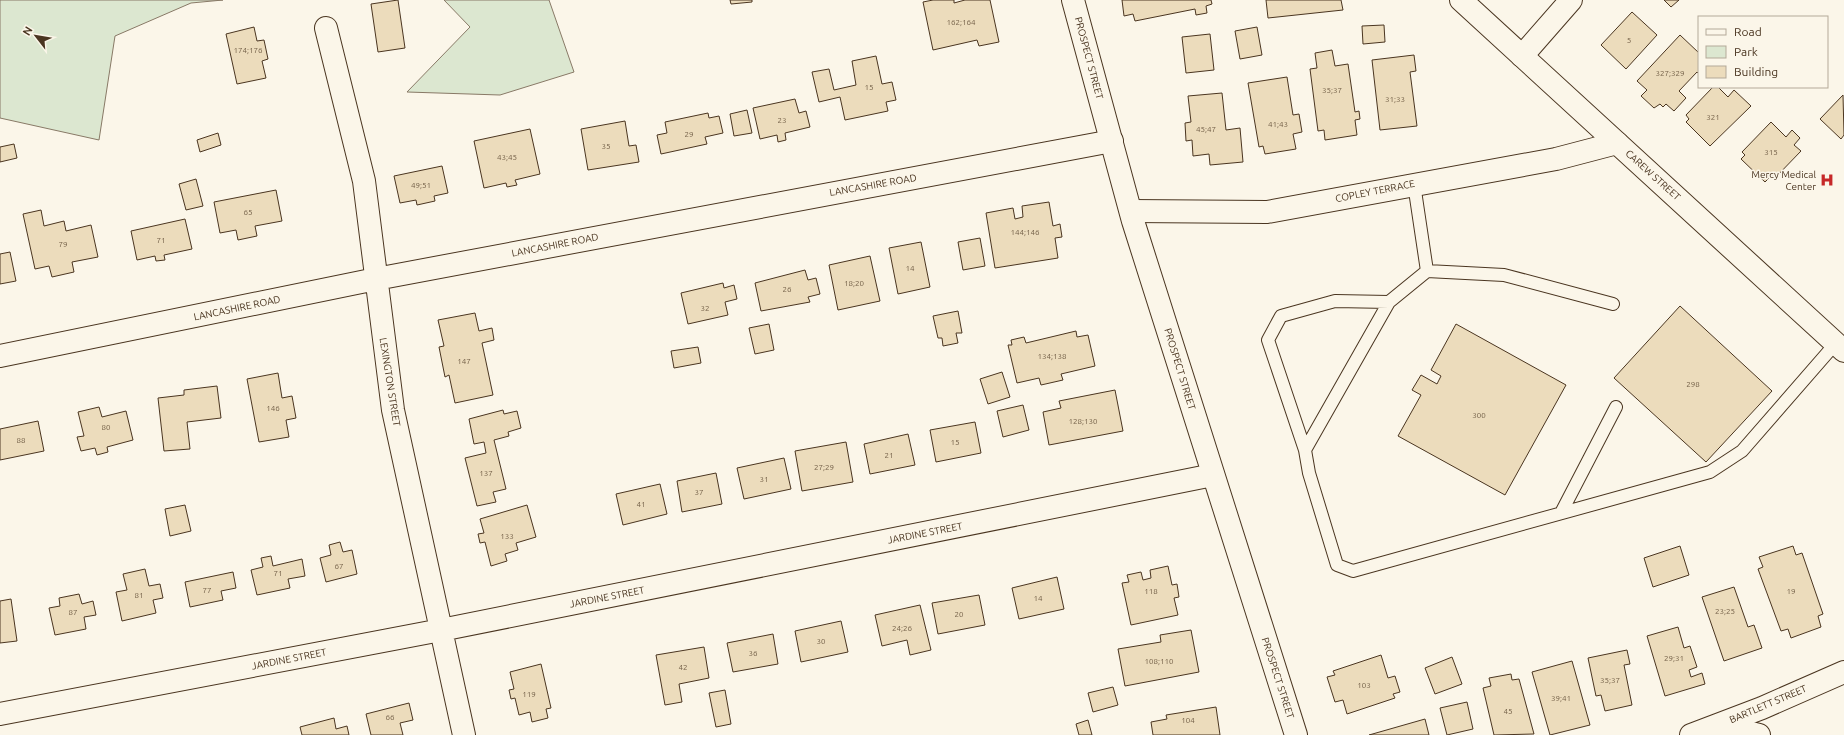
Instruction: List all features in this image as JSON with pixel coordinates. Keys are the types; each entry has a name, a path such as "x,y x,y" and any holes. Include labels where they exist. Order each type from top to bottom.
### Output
{"street":[{"name":"PROSPECT STREET","path":"1073,0 1131,211 1296,735"},
{"name":"CAREW STREET","path":"1461,0 1840,347"},
{"path":"1522,56 1571,0"},
{"name":"LEXINGTON STREET","path":"326,28 364,181 393,410 464,735"},
{"name":"LANCASHIRE ROAD","path":"0,356 376,279 1112,141"},
{"name":"COPLEY TERRACE","path":"1131,211 1267,212 1556,159 1617,143"},
{"name":"JARDINE STREET","path":"0,714 441,630 1213,475"},
{"name":"BARTLETT STREET","path":"1691,735 1844,672"},
{"path":"1718,725 1759,735"}],"lane":[{"path":"1414,184 1427,271"},
{"path":"1305,450 1389,302 1427,271 1504,275 1613,304"},
{"path":"1389,302 1335,301 1281,316 1268,340 1305,450 1308,473 1336,565 1353,571 1710,472 1742,451 1840,347"},
{"path":"1561,513 1616,407"}],"green space":[{"path":"0,0 223,0 191,3 115,36 99,140 0,118"},
{"path":"444,0 549,0 574,72 500,95 407,92 470,27"}],"building":[{"path":"398,0 405,48 378,52 371,4"},
{"path":"730,0 752,0 752,2 731,4"},
{"path":"933,0 954,0 954,3 965,0 990,0 999,42 979,46 977,40 933,50 923,2"},
{"path":"1122,0 1211,0 1212,4 1206,6 1207,13 1196,15 1195,9 1135,21 1133,14 1124,16"},
{"path":"1266,0 1341,0 1343,10 1268,18"},
{"path":"1664,0 1679,0 1671,7"},
{"path":"1632,12 1657,35 1626,69 1601,45"},
{"path":"1384,25 1385,42 1363,44 1362,26"},
{"path":"254,27 257,41 264,40 268,59 262,61 266,78 237,84 226,34"},
{"path":"1257,27 1262,55 1240,59 1235,31"},
{"path":"1210,34 1214,70 1186,73 1182,37"},
{"path":"1680,35 1698,52 1698,73 1697,72 1679,91 1686,98 1674,111 1666,104 1663,107 1660,104 1654,108 1641,96 1647,90 1637,81"},
{"path":"1332,50 1335,66 1348,64 1355,112 1359,111 1360,119 1355,120 1357,135 1325,140 1324,130 1318,131 1310,69 1317,68 1315,53"},
{"path":"1414,55 1416,71 1410,72 1417,126 1380,130 1372,60"},
{"path":"876,56 882,84 892,82 896,100 886,102 888,111 845,120 840,97 819,102 812,72 829,69 834,90 856,85 852,61"},
{"path":"1287,77 1293,115 1299,114 1302,132 1293,134 1296,149 1265,154 1263,146 1259,147 1248,83"},
{"path":"1712,88 1719,88 1728,97 1734,90 1751,106 1710,146 1686,122 1689,119 1686,115"},
{"path":"1222,93 1226,130 1240,128 1243,162 1210,165 1209,154 1193,156 1192,140 1186,141 1185,123 1191,122 1188,96"},
{"path":"1843,95 1844,135 1841,139 1820,119"},
{"path":"795,99 799,113 806,111 810,127 785,133 786,140 778,142 777,135 760,139 753,108"},
{"path":"747,110 752,133 734,136 730,114"},
{"path":"708,113 709,118 719,116 723,133 705,137 707,144 661,154 657,135 667,133 665,122"},
{"path":"625,121 629,146 636,145 639,162 588,170 581,129"},
{"path":"1771,122 1786,137 1792,130 1800,138 1794,145 1801,151 1774,179 1771,176 1765,182 1741,159 1745,155 1742,152"},
{"path":"530,129 540,174 515,180 517,185 507,187 506,183 484,188 474,141"},
{"path":"218,133 221,145 200,152 197,140"},
{"path":"14,144 17,158 0,162 0,147"},
{"path":"442,166 448,193 434,196 435,201 417,205 416,200 400,203 394,176"},
{"path":"196,179 203,206 186,210 179,184"},
{"path":"276,190 282,221 255,226 257,236 238,240 236,230 220,233 214,202"},
{"path":"1049,202 1053,226 1060,224 1062,237 1055,238 1058,258 995,268 986,213 1013,208 1015,219 1023,217 1022,206"},
{"path":"41,210 44,226 64,221 66,231 91,225 98,257 72,262 74,272 52,277 49,266 35,269 23,214"},
{"path":"185,219 192,249 164,255 165,260 156,261 155,256 137,260 131,231"},
{"path":"980,238 985,266 963,270 958,242"},
{"path":"921,242 930,287 898,294 889,248"},
{"path":"10,252 16,281 0,284 0,254"},
{"path":"870,256 880,301 838,310 829,265"},
{"path":"805,270 808,280 816,278 820,294 808,297 810,302 761,311 755,283"},
{"path":"723,283 724,288 734,285 737,299 725,302 728,315 688,324 681,293"},
{"path":"1680,306 1772,391 1706,462 1614,378"},
{"path":"958,311 962,333 956,333 958,343 943,346 942,338 938,338 933,316"},
{"path":"475,313 479,331 492,328 494,340 482,343 493,395 455,403 449,375 445,377 439,347 444,346 438,320"},
{"path":"769,324 774,350 755,354 749,328"},
{"path":"1456,324 1566,385 1505,495 1398,436 1421,395 1412,390 1421,375 1437,384 1441,376 1431,370"},
{"path":"1076,331 1077,337 1088,335 1095,366 1061,374 1063,380 1041,385 1039,378 1017,383 1008,345 1012,345 1011,340 1024,337 1026,343"},
{"path":"698,347 701,363 674,368 671,351"},
{"path":"1002,372 1010,397 988,404 980,379"},
{"path":"278,373 282,398 292,396 296,418 286,420 289,437 259,442 247,379"},
{"path":"217,386 221,418 187,422 190,449 164,451 158,398 184,395 184,390"},
{"path":"1115,390 1123,431 1049,445 1043,412 1061,408 1059,401"},
{"path":"1023,405 1029,430 1003,437 997,411"},
{"path":"99,407 102,417 126,411 133,440 107,447 108,452 97,455 95,448 81,451 77,437 84,436 78,412"},
{"path":"503,410 504,414 517,411 521,428 508,432 509,436 494,440 506,489 493,492 496,502 477,506 465,458 486,453 484,442 474,444 469,419"},
{"path":"38,421 44,451 0,460 0,429"},
{"path":"975,422 981,453 936,462 930,430"},
{"path":"908,434 915,465 870,474 864,444"},
{"path":"846,442 853,482 802,491 795,451"},
{"path":"784,458 791,489 744,499 737,468"},
{"path":"716,473 722,504 682,512 677,481"},
{"path":"660,484 667,514 623,525 616,494"},
{"path":"185,505 191,531 170,536 165,509"},
{"path":"527,505 536,537 516,543 518,550 505,554 507,561 491,566 485,542 480,543 478,534 484,533 480,519"},
{"path":"340,542 343,552 352,550 357,574 326,582 320,558 331,555 329,545"},
{"path":"1680,546 1689,575 1653,587 1644,558"},
{"path":"1793,546 1796,555 1802,553 1823,614 1818,616 1821,627 1791,638 1788,629 1781,631 1758,569 1763,567 1759,557"},
{"path":"271,556 273,566 302,559 305,576 288,579 290,588 257,595 251,570 263,567 261,558"},
{"path":"1168,566 1172,585 1177,584 1179,597 1174,598 1178,615 1131,625 1122,583 1129,582 1127,575 1141,572 1143,580 1151,578 1150,570"},
{"path":"145,569 149,586 160,584 163,598 153,600 156,613 122,621 116,592 127,590 123,574"},
{"path":"233,572 236,588 221,591 223,600 190,607 185,582"},
{"path":"1057,577 1064,609 1019,619 1012,588"},
{"path":"1734,587 1748,627 1754,625 1762,648 1724,661 1702,597"},
{"path":"79,594 82,604 93,601 96,615 84,617 86,629 55,635 49,608 60,606 59,598"},
{"path":"979,595 985,625 938,634 932,603"},
{"path":"11,599 17,641 0,643 0,601"},
{"path":"920,605 931,650 910,655 907,640 882,646 875,615"},
{"path":"841,621 848,652 801,662 795,631"},
{"path":"1678,627 1684,648 1690,646 1697,667 1689,670 1691,677 1702,673 1705,684 1665,696 1647,636"},
{"path":"1191,630 1199,672 1125,686 1118,649 1161,642 1160,635"},
{"path":"773,634 778,664 733,672 727,643"},
{"path":"704,647 709,678 679,684 682,702 665,705 656,655"},
{"path":"1627,650 1630,664 1624,665 1632,705 1605,711 1601,695 1596,696 1588,658"},
{"path":"1381,655 1388,678 1395,676 1400,692 1393,694 1395,698 1347,714 1343,700 1335,702 1327,677 1335,675 1333,671"},
{"path":"1452,657 1462,684 1435,694 1425,668"},
{"path":"1572,661 1590,725 1550,735 1532,672"},
{"path":"541,664 551,708 546,709 548,718 532,722 530,712 519,715 515,698 511,699 509,690 514,689 510,672"},
{"path":"1511,674 1512,680 1519,679 1534,734 1494,735 1483,688 1491,686 1489,678"},
{"path":"1113,687 1118,705 1093,712 1088,693"},
{"path":"725,690 731,724 716,727 709,693"},
{"path":"1467,702 1473,729 1447,735 1440,708"},
{"path":"409,703 413,720 400,723 403,735 371,735 366,714"},
{"path":"1216,707 1220,735 1153,735 1151,722 1167,719 1166,715"},
{"path":"334,718 336,729 347,726 349,735 302,735 300,727"},
{"path":"1425,719 1429,735 1369,735"},
{"path":"1088,720 1092,735 1079,735 1076,724"}],"place":[{"name":"Mercy Medical Center","path":"1827,180"}]}
